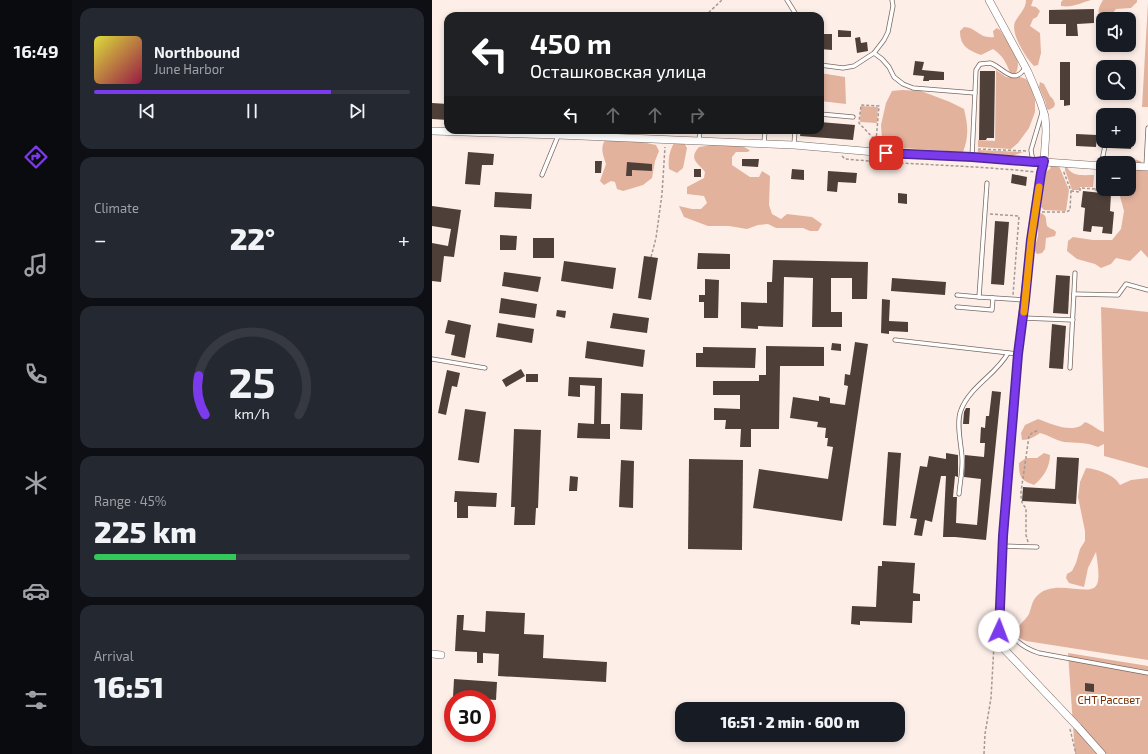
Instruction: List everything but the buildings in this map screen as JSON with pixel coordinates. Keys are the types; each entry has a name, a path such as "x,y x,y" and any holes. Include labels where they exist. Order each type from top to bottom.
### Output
{"street":[{"path":"990,0 1040,101 1046,131 1044,161 1041,173 1018,354 997,642 1102,754"},
{"path":"432,131 444,131"},
{"path":"526,134 563,134"},
{"path":"584,134 699,141 764,143 898,154 1096,165"},
{"path":"1136,166 1147,167"},
{"path":"432,654 441,655"}],"lane":[{"path":"787,0 794,12"},
{"path":"824,66 843,68 854,66 874,53 888,32 893,6 892,0"},
{"path":"874,53 889,67 894,77 903,84 913,88 975,93"},
{"path":"972,157 976,70 980,64 990,63 1013,76 1023,71 1025,68"},
{"path":"1035,162 1031,150 1042,110"},
{"path":"824,114 853,117"},
{"path":"1147,167 1148,128"},
{"path":"699,141 700,134"},
{"path":"764,143 765,134"},
{"path":"794,145 795,134"},
{"path":"542,176 558,135"},
{"path":"979,296 987,183"},
{"path":"1070,368 1076,273"},
{"path":"1074,294 1118,295 1126,284 1148,290"},
{"path":"957,295 1025,300"},
{"path":"957,307 992,310 993,298"},
{"path":"1023,318 1073,320"},
{"path":"895,340 1018,354"},
{"path":"959,494 962,458 959,421 960,411 975,389 998,367 1008,353"},
{"path":"432,359 485,368"},
{"path":"1003,546 1037,547"},
{"path":"999,610 1013,636 1018,642 1028,649 1148,673"}],"path":[{"path":"709,12 722,0"},
{"path":"875,152 876,141 879,106 860,105 860,122 876,141"},
{"path":"651,257 656,238 662,194 665,139"},
{"path":"973,148 1026,151"},
{"path":"1036,211 1066,212 1070,210 1071,191 1060,162"},
{"path":"1071,191 1080,192 1080,188 1096,190"},
{"path":"985,213 1019,216 1013,299"},
{"path":"1030,547 1026,535 1026,508 1021,501 1021,492 1030,436 1032,433 1039,430"},
{"path":"984,754 985,734 991,698 997,642"},
{"path":"1070,728 1076,754"}],"green space":[{"path":"1026,0 1033,0 1031,6 1036,7 1040,11 1037,17 1033,19 1030,26 1040,33 1041,53 1038,65 1034,66 1023,51 1017,39 1014,27 1015,22 1024,9"},
{"path":"1063,0 1091,0 1072,6 1061,6 1061,2"},
{"path":"1103,0 1137,0 1131,8 1116,9 1114,12 1099,12"},
{"path":"1148,2 1148,107 1142,107"},
{"path":"964,27 989,37 994,37 993,31 997,28 1000,30 1014,51 1018,64 1015,74 1010,73 1004,60 993,49 981,55 966,47 960,36 960,31"},
{"path":"996,70 1006,77 1020,77 1026,79 1035,100 1035,112 1029,128 1018,143 1011,149 978,147 978,140 995,141"},
{"path":"824,74 845,77 846,104 824,101"},
{"path":"1040,82 1044,84 1055,104 1054,107 1049,110 1047,109 1039,87"},
{"path":"892,91 921,91 964,109 967,131 963,152 901,148 882,139 881,125 886,103"},
{"path":"861,106 878,107 877,123 860,122"},
{"path":"605,140 637,141 656,145 659,151 655,161 652,178 643,185 623,191 617,189 615,182 611,181 604,185 600,181 606,164 602,149"},
{"path":"674,143 684,143 687,148 683,168 677,173 669,169 669,156"},
{"path":"713,145 737,145 747,148 750,151 736,152 732,157 732,165 750,177 759,177 762,171 770,176 769,205 772,214 781,219 787,214 812,217 822,224 818,231 810,231 803,228 776,228 768,224 758,225 747,229 729,226 708,226 684,217 679,206 692,209 701,209 707,203 704,196 687,194 687,187 704,178 705,172 694,158 696,151 699,147"},
{"path":"978,150 1023,152 1008,156 977,155"},
{"path":"1136,160 1148,168 1148,258 1141,250 1130,261 1116,258 1111,264 1101,268 1095,264 1077,259 1067,251 1068,241 1073,237 1093,240 1112,240 1121,229 1124,211 1120,196 1136,196"},
{"path":"1051,165 1059,166 1069,190 1066,211 1044,210 1041,207 1045,175 1050,169"},
{"path":"1065,167 1075,174 1094,175 1093,187 1080,187 1079,190 1072,190"},
{"path":"1040,213 1045,216 1047,226 1056,232 1055,236 1046,238 1045,249 1042,253 1037,254 1035,252 1035,247 1038,237 1037,221"},
{"path":"1101,307 1148,312 1148,468 1104,456 1104,444 1098,447 1085,443 1064,442 1040,433 1031,438 1022,440 1021,433 1025,425 1038,419 1056,426 1069,428 1081,426 1085,422 1104,432"},
{"path":"1044,453 1050,455 1050,459 1043,476 1034,485 1026,482 1020,475 1019,463 1026,458 1037,458"},
{"path":"1086,468 1110,475 1118,481 1120,485 1131,480 1148,478 1148,660 1026,641 1019,638 1019,627 1029,614 1036,597 1043,591 1051,588 1086,590 1092,589 1096,586 1098,570 1096,552 1088,568 1084,587 1069,583 1066,578 1067,574 1072,571 1080,549 1085,541 1085,531 1078,497 1080,482"},
{"name":"СНТ Рассвет","path":"1068,653 1148,666 1148,754 1075,754"}],"slow traffic":[{"path":"1024,312 1031,240 1039,187"}],"route":[{"path":"886,153 1035,162 1044,161 1031,240 1018,354 1003,536 999,631"}]}
